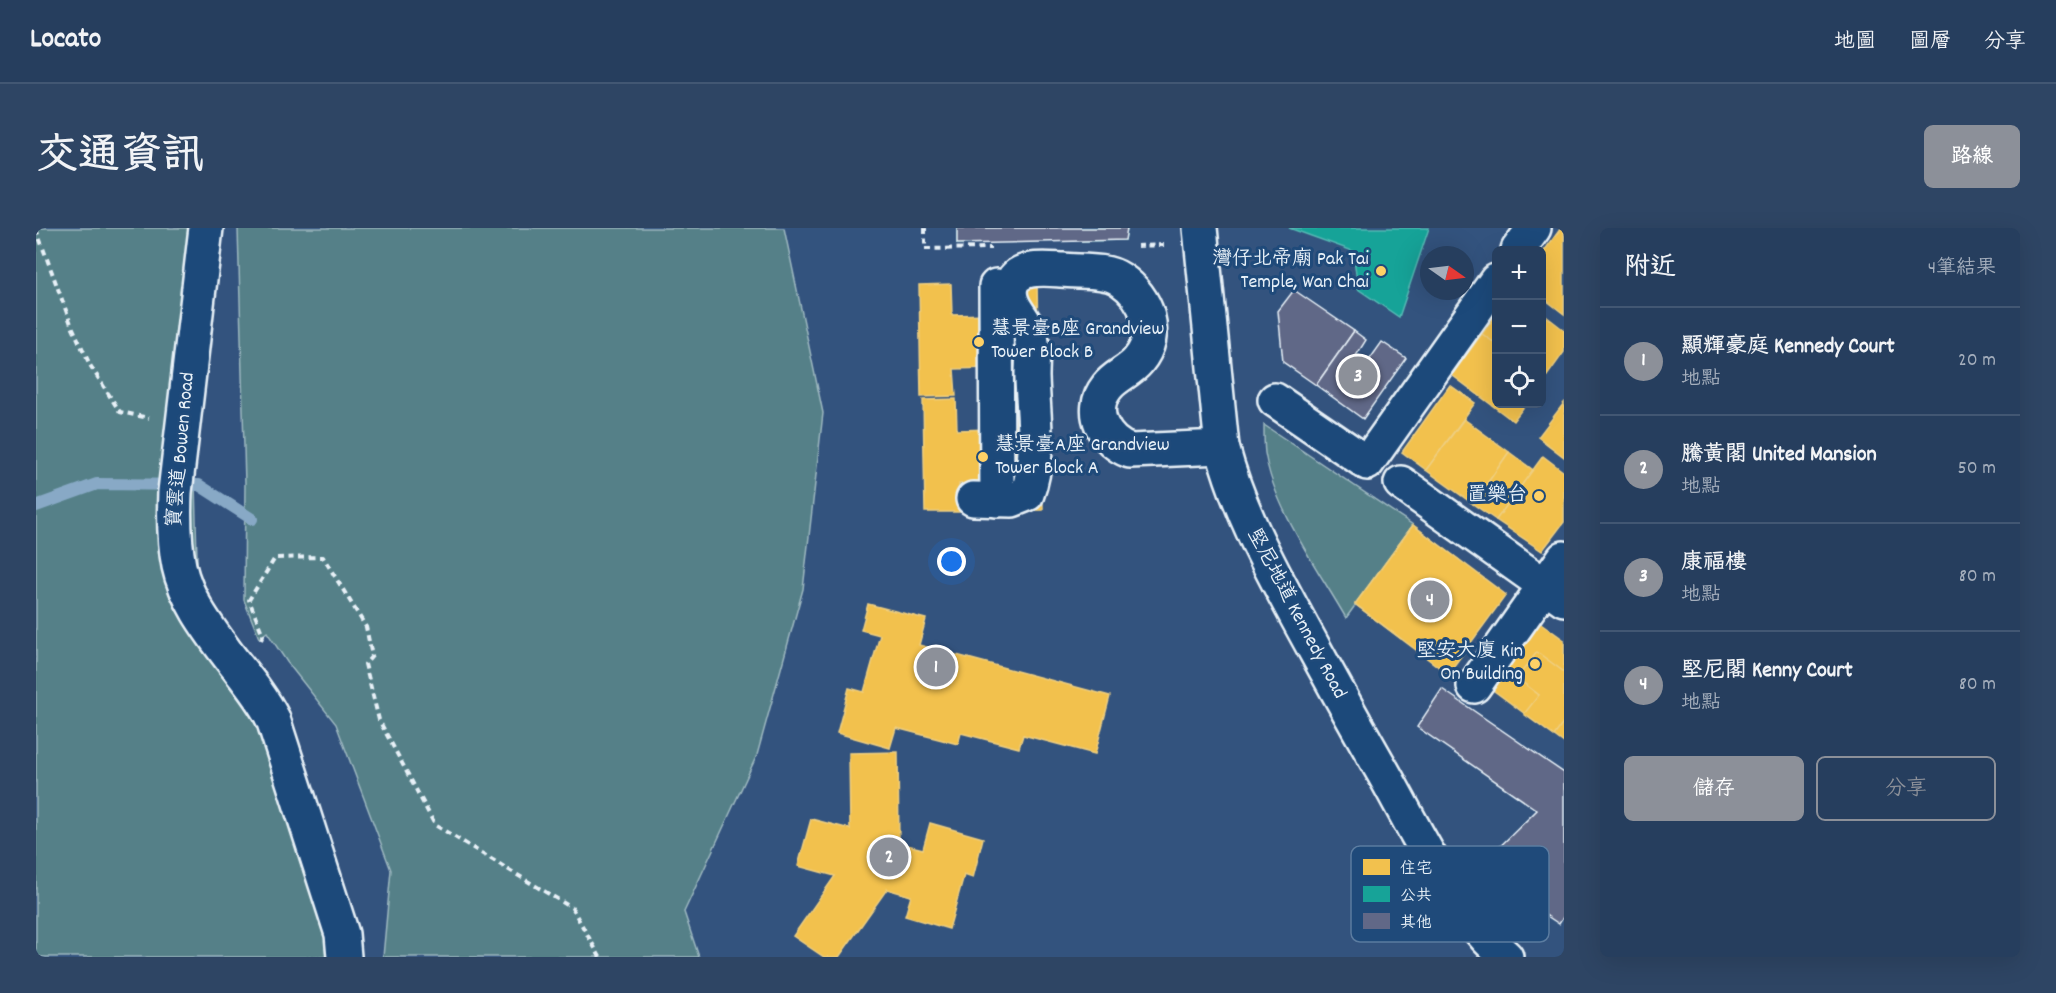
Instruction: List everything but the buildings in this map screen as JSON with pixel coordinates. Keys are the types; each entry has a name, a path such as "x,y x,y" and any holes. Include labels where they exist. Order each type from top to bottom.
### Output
{"street":[{"name":"寶雲道 Bowen Road","path":"206,228 175,492 175,536 179,568 198,610 260,696 273,719 342,934 344,957"},
{"name":"堅尼地道 Kennedy Road","path":"1200,228 1222,447 1231,482 1260,549 1424,846"},
{"path":"1521,246 1534,228"},
{"path":"996,286 985,499 1012,500 1027,494 1033,478 1035,446 1031,335 1012,303 1011,286 1019,274 1035,269 1117,277 1130,285 1141,297 1147,311 1149,328 1147,344 1140,359 1104,389 1099,402 1098,415 1109,439 1119,447 1137,452 1222,447"},
{"path":"1275,400 1367,463 1492,288"},
{"path":"1401,483 1554,592"},
{"path":"1474,686 1554,592 1564,558"},
{"name":"堅尼地道 Kennedy Road","path":"1490,942 1506,957"}],"path":[{"path":"925,228 925,249"},
{"path":"36,229 71,324 90,365 120,412 182,425"},
{"path":"263,635 249,600 274,558 323,557 366,627 372,656 365,664 379,720 435,825 572,908 600,957"}],"green space":[{"path":"36,228 188,228 198,594 293,756 333,957 36,957"},
{"path":"238,228 784,228 823,413 803,589 757,755 684,912 699,957 383,957 391,870 336,724 287,662 267,632 259,638 244,600 245,483"},
{"path":"1264,425 1413,525 1346,618 1298,538 1278,496 1265,453"}],"waterway":[{"path":"36,506 97,484 199,485 252,519"}],"place":[{"name":"灣仔北帝廟 Pak Tai Temple, Wan Chai","path":"1381,271"},
{"name":"慧景臺B座 Grandview Tower Block B","path":"979,342"},
{"name":"康福樓","path":"1358,376"},
{"name":"慧景臺A座 Grandview Tower Block A","path":"983,457"},
{"name":"置樂台","path":"1539,496"},
{"name":"堅尼閣 Kenny Court","path":"1430,600"},
{"name":"堅安大廈 Kin On Building","path":"1535,664"},
{"name":"顯輝豪庭 Kennedy Court","path":"936,667"},
{"name":"騰黃閣 United Mansion","path":"889,857"}]}
